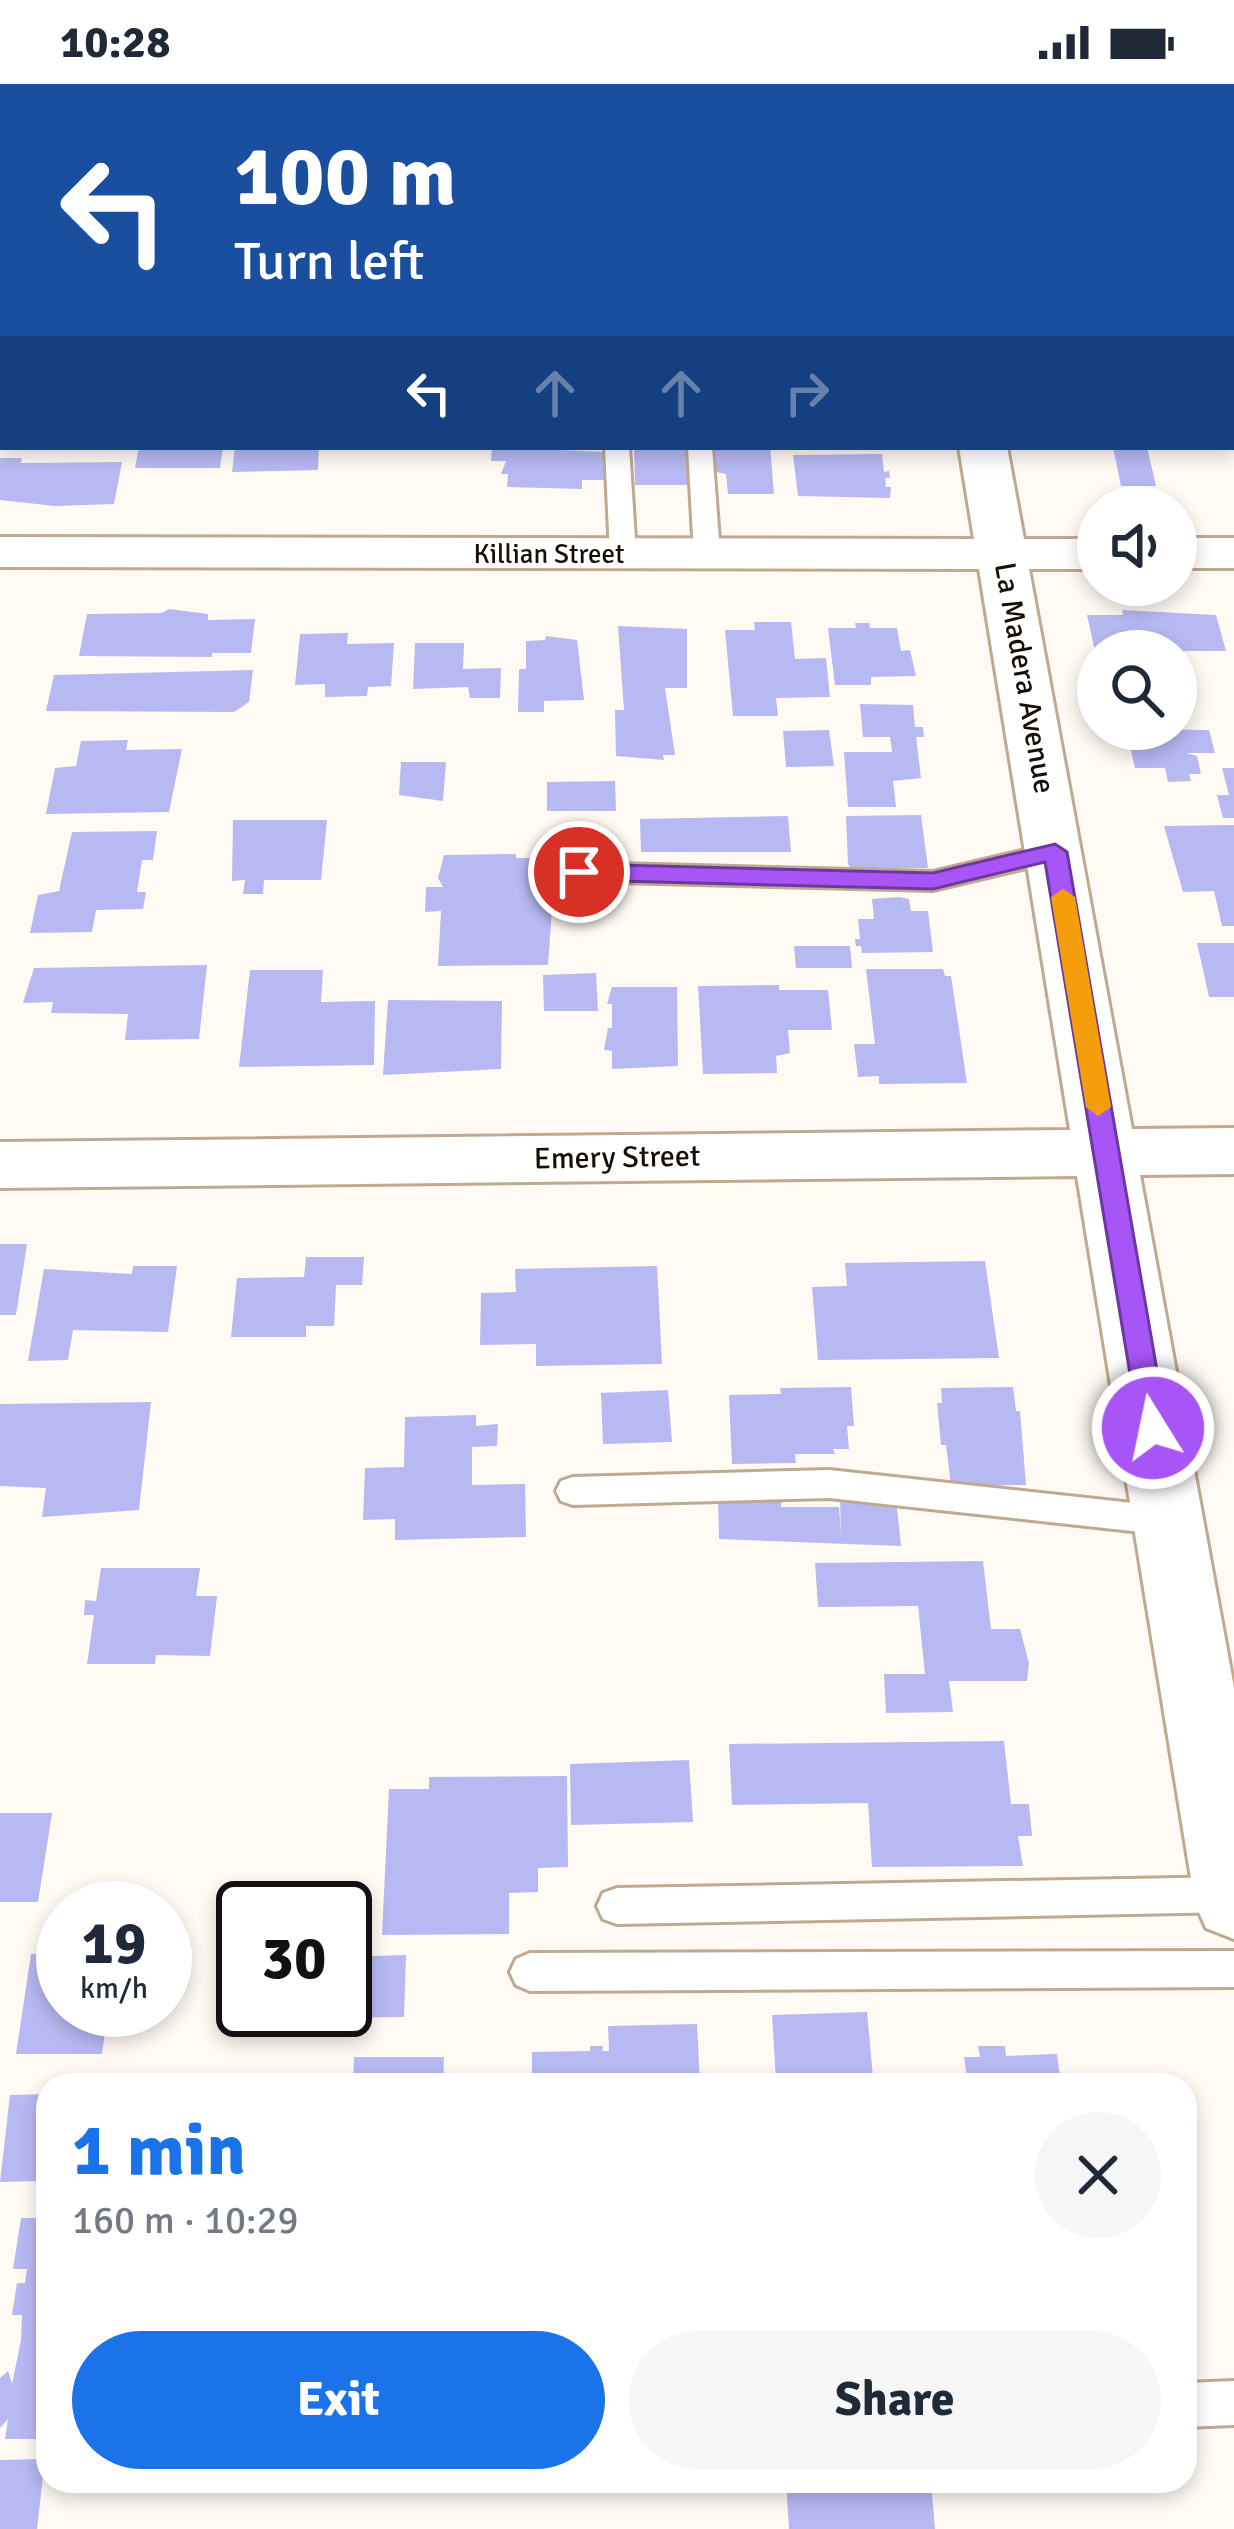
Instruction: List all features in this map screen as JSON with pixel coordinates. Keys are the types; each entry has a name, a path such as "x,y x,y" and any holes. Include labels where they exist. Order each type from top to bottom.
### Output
{"street":[{"name":"La Madera Avenue","path":"984,450 1169,1521 1211,1631 1233,1898"},
{"name":"Killian Street","path":"0,552 1077,554"},
{"path":"1197,554 1234,553"},
{"name":"Emery Street","path":"0,1165 1234,1150"}],"lane":[{"path":"617,450 622,554"},
{"path":"700,450 707,554"},
{"path":"579,872 933,881 1055,852"},
{"path":"573,1491 829,1484 1169,1521"},
{"path":"617,1906 1233,1898"},
{"path":"530,1972 1234,1969"},
{"path":"1197,2404 1234,2403"}],"building":[{"path":"138,450 223,450 220,468 135,468"},
{"path":"235,450 319,450 318,470 232,472"},
{"path":"492,450 606,452 605,480 582,480 582,489 507,487 508,474 501,474 506,461 491,461"},
{"path":"634,450 686,450 688,485 635,485"},
{"path":"715,450 770,450 774,494 728,494 726,474 716,472"},
{"path":"1114,450 1148,450 1156,486 1121,486"},
{"path":"882,454 884,472 889,471 890,478 885,478 886,487 891,487 890,498 798,496 793,455"},
{"path":"0,458 22,458 21,463 122,462 114,504 55,506 0,500"},
{"path":"169,609 208,614 208,620 255,619 251,653 79,656 87,614"},
{"path":"1122,610 1216,615 1226,651 1197,651 1197,630 1090,630 1087,615 1123,615"},
{"path":"754,622 791,622 795,659 826,658 830,697 776,698 778,716 733,716 725,630 755,630"},
{"path":"855,623 897,628 901,651 910,650 916,676 871,677 871,685 835,685 828,628 856,628"},
{"path":"618,626 687,629 687,688 665,688 675,755 663,755 664,760 616,756 615,710 624,710"},
{"path":"348,633 347,644 394,643 391,686 368,687 367,696 325,697 325,684 295,685 300,634"},
{"path":"546,636 577,640 584,700 544,701 544,712 518,712 519,669 526,669 526,641 545,640"},
{"path":"415,643 464,643 463,669 501,668 500,698 470,698 468,687 413,689"},
{"path":"253,670 249,702 234,712 46,711 54,675"},
{"path":"860,704 913,705 915,727 923,727 924,737 916,737 921,778 893,781 896,807 848,807 844,752 892,752 890,737 863,737"},
{"path":"829,730 834,766 786,767 783,731"},
{"path":"1197,730 1209,730 1215,753 1186,753 1197,756 1201,774 1189,774 1191,781 1168,782 1165,768 1135,768 1131,750 1197,750"},
{"path":"128,740 126,750 182,749 169,812 46,814 55,768 76,766 81,741"},
{"path":"401,762 446,762 443,801 399,795"},
{"path":"1222,768 1234,768 1234,818 1223,818 1217,795 1229,795"},
{"path":"615,781 616,811 547,811 547,782"},
{"path":"921,815 928,868 851,868 848,864 846,816"},
{"path":"788,816 791,852 641,852 640,819"},
{"path":"233,820 327,820 321,880 264,880 263,894 243,894 245,880 232,881"},
{"path":"1234,825 1234,926 1222,926 1214,891 1183,892 1164,826"},
{"path":"157,831 153,860 142,860 137,892 146,892 143,909 96,910 92,932 30,933 38,895 59,891 72,832"},
{"path":"516,854 516,858 554,858 558,867 558,882 553,885 561,887 561,909 552,909 548,965 438,966 441,911 425,912 426,887 443,887 438,878 444,855"},
{"path":"872,899 909,899 911,911 928,911 933,952 862,953 855,939 860,939 858,919 874,919"},
{"path":"1197,943 1234,943 1234,997 1209,997"},
{"path":"794,946 850,946 852,968 796,968"},
{"path":"207,965 199,1039 125,1040 128,1014 51,1013 53,1002 23,1003 34,968"},
{"path":"866,969 943,969 945,976 951,976 967,1083 879,1084 879,1076 858,1077 854,1044 875,1044"},
{"path":"250,970 323,970 321,1002 375,1001 374,1065 239,1067"},
{"path":"596,973 598,1011 544,1011 543,975"},
{"path":"779,985 779,990 828,990 832,1030 788,1030 790,1053 776,1056 777,1073 703,1074 698,986"},
{"path":"612,987 677,987 678,1066 612,1069 612,1051 604,1050 608,1028 612,1028 612,1004 607,1004"},
{"path":"388,1000 502,1001 501,1069 383,1075"},
{"path":"0,1244 27,1244 16,1315 0,1315"},
{"path":"306,1257 364,1257 362,1285 336,1285 334,1326 306,1326 306,1337 231,1337 237,1278 304,1277"},
{"path":"985,1261 999,1358 818,1360 812,1287 847,1286 845,1263"},
{"path":"133,1266 177,1266 168,1332 73,1330 68,1360 28,1361 44,1269 132,1274"},
{"path":"657,1266 662,1364 536,1366 536,1344 480,1345 481,1293 516,1292 515,1269"},
{"path":"851,1387 854,1426 847,1426 849,1449 833,1449 835,1454 795,1454 796,1463 732,1464 729,1395 781,1394 780,1388"},
{"path":"1013,1387 1016,1411 1020,1411 1026,1485 951,1486 946,1445 941,1445 937,1403 942,1403 941,1388"},
{"path":"668,1390 672,1442 603,1444 601,1393"},
{"path":"151,1402 139,1510 42,1517 46,1488 0,1486 0,1404"},
{"path":"476,1415 476,1426 498,1424 497,1446 472,1447 472,1485 525,1484 526,1537 395,1540 395,1519 363,1520 365,1468 404,1467 405,1417"},
{"path":"718,1497 781,1497 781,1507 839,1507 841,1535 840,1498 896,1498 901,1546 719,1539"},
{"path":"983,1561 991,1629 1020,1629 1029,1663 1027,1681 949,1681 953,1712 886,1713 884,1674 925,1674 918,1606 818,1607 815,1563"},
{"path":"101,1568 200,1568 196,1596 217,1596 210,1656 156,1655 155,1664 87,1664 94,1615 84,1615 85,1600 96,1601"},
{"path":"1004,1741 1011,1804 1029,1804 1032,1836 1018,1836 1023,1866 872,1867 868,1803 732,1805 729,1744"},
{"path":"689,1760 693,1822 571,1825 570,1764"},
{"path":"567,1776 568,1867 538,1868 538,1892 509,1893 509,1934 382,1935 389,1789 429,1789 429,1777"},
{"path":"0,1813 52,1813 41,1881 36,1881 36,1902 0,1902"},
{"path":"31,1954 36,1954 36,2037 104,2037 102,2054 16,2054"},
{"path":"406,1955 404,2017 372,2017 372,1956"},
{"path":"867,2012 873,2073 776,2073 772,2015"},
{"path":"697,2024 699,2073 532,2073 532,2052 590,2051 590,2046 609,2051 608,2026"},
{"path":"978,2046 1005,2046 1006,2056 1057,2054 1059,2073 966,2073 964,2057 980,2057"},
{"path":"354,2057 444,2057 443,2073 353,2073"},
{"path":"36,2094 36,2181 0,2182 10,2095"},
{"path":"21,2218 36,2218 36,2439 5,2439 8,2419 0,2428 0,2378 8,2371 12,2384 22,2315 12,2315 17,2283 25,2283 27,2269 13,2269"},
{"path":"36,2459 36,2493 41,2493 37,2529 0,2529 0,2460"},
{"path":"787,2493 932,2493 935,2529 789,2529"}],"slow traffic":[{"path":"1063,897 1098,1107"}],"route":[{"path":"579,872 933,881 1055,852 1153,1428"}]}
